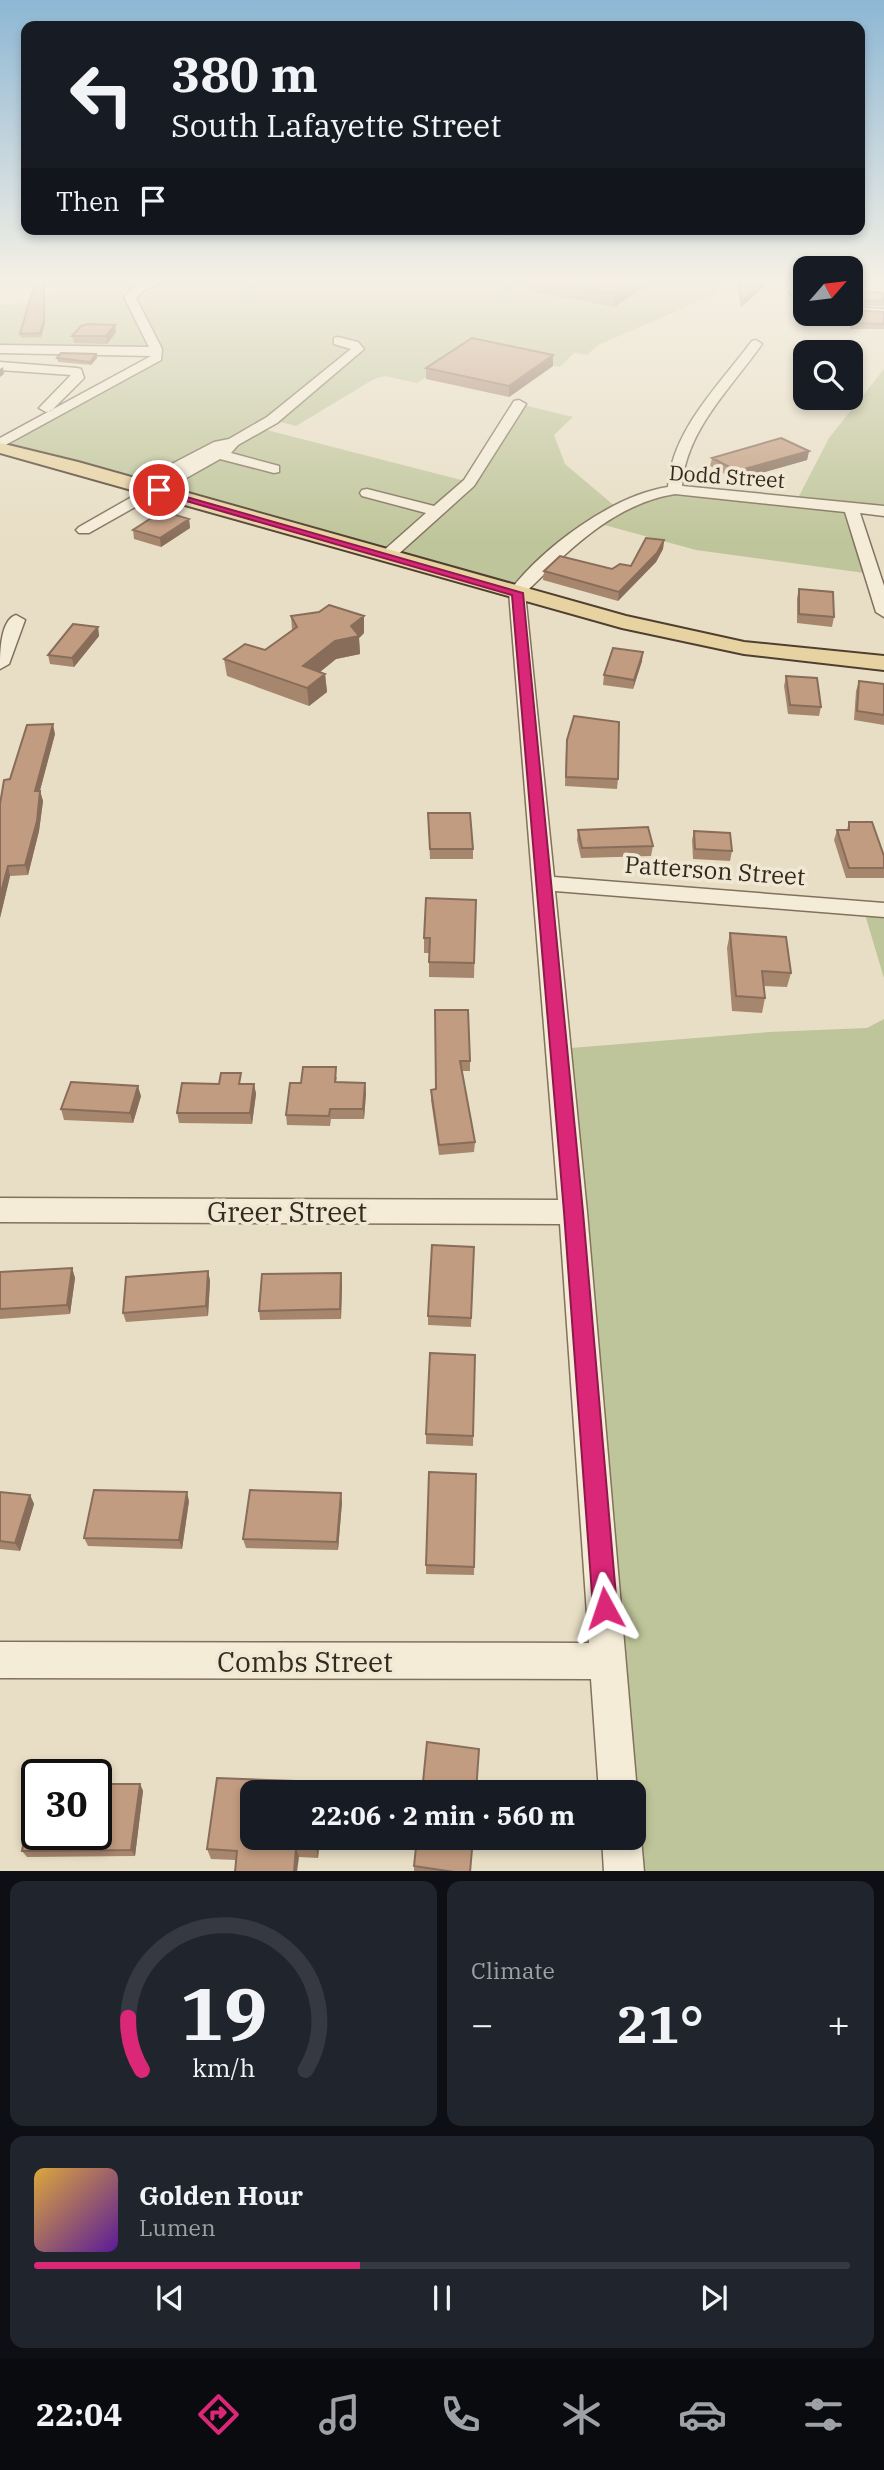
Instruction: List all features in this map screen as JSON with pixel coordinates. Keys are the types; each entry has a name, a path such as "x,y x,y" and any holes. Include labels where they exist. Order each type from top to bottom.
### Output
{"main road":[{"path":"0,446 635,625 744,648 884,663"}],"street":[{"path":"0,432 54,402 74,384 79,374 70,370 5,366"},
{"path":"0,446 143,366"},
{"path":"150,488 219,454 233,442 272,420 337,366"},
{"path":"675,490 673,475 682,446 740,366"},
{"path":"388,555 470,483 519,404"},
{"path":"84,530 219,445 233,442"},
{"path":"219,454 274,469"},
{"name":"Dodd Street","path":"517,593 548,562 617,508 653,493 675,490 883,513"},
{"path":"368,493 438,511"},
{"path":"851,508 884,611"},
{"path":"517,593 573,1212 617,1780"},
{"path":"0,664 16,620"},
{"name":"Patterson Street","path":"543,883 884,910"},
{"name":"Greer Street","path":"0,1210 573,1212"},
{"name":"Combs Street","path":"0,1660 610,1661"},
{"path":"622,1850 624,1871"}],"green space":[{"path":"133,366 444,366 417,383 385,376 374,379 296,426 272,420 259,428 469,482 519,404 573,417 554,435 565,464 617,508 664,491 796,502 829,438 851,410 863,410 863,395 884,369 884,518 881,511 852,508 872,574 696,550 597,523 517,592 0,444"},
{"path":"863,908 884,910 884,978"},
{"path":"884,1019 884,1871 624,1871 622,1850 646,1850 646,1780 633,1780 558,1049 769,1032 867,1028"}],"building":[{"path":"429,366 537,366 509,386 426,368"},
{"path":"781,438 809,451 737,471 712,458"},
{"path":"162,511 189,519 160,538 133,530"},
{"path":"646,538 664,540 657,553 619,592 544,571 560,556 612,569 620,564 631,566"},
{"path":"799,589 833,592 834,617 799,614"},
{"path":"329,605 364,616 351,626 359,636 335,641 303,666 325,674 307,688 224,659 245,644 265,650 297,627 291,616 319,612"},
{"path":"73,624 98,627 72,658 48,655"},
{"path":"613,648 643,652 634,680 604,675"},
{"path":"786,676 817,678 821,707 790,705"},
{"path":"859,681 884,684 884,715 857,711"},
{"path":"574,716 619,722 618,779 566,777 567,740"},
{"path":"53,724 35,791 40,791 37,821 25,865 8,866 0,896 0,804 4,780 10,779 27,725"},
{"path":"428,813 470,813 473,849 430,849"},
{"path":"849,822 872,822 884,856 884,868 849,868 837,830 849,830"},
{"path":"648,827 653,846 582,848 578,830"},
{"path":"694,831 730,833 732,851 695,849"},
{"path":"426,898 476,900 474,963 429,962 430,938 424,938"},
{"path":"730,933 786,937 791,973 762,971 765,998 736,996"},
{"path":"435,1010 468,1010 470,1061 460,1061 475,1142 439,1145 431,1090 436,1089"},
{"path":"303,1067 336,1067 335,1082 365,1083 363,1109 330,1109 329,1116 286,1115 290,1083 301,1083"},
{"path":"221,1073 241,1073 239,1084 254,1084 250,1113 177,1113 182,1083 219,1084"},
{"path":"71,1082 138,1086 130,1113 61,1109"},
{"path":"432,1245 474,1247 471,1318 428,1316"},
{"path":"72,1268 67,1305 0,1309 0,1272"},
{"path":"208,1271 206,1306 123,1313 126,1277"},
{"path":"341,1273 340,1309 259,1311 262,1274"},
{"path":"430,1353 475,1355 473,1436 426,1434"},
{"path":"429,1472 476,1474 474,1567 426,1565"},
{"path":"94,1490 187,1492 179,1540 84,1538"},
{"path":"250,1490 341,1493 337,1542 243,1539"},
{"path":"0,1492 30,1495 15,1543 0,1541"},
{"path":"427,1742 479,1749 477,1780 423,1780"},
{"path":"217,1778 270,1780 240,1780 240,1850 296,1850 294,1871 235,1871 237,1851 207,1849"},
{"path":"112,1784 140,1784 131,1850 22,1851 112,1850"},
{"path":"416,1850 472,1850 470,1871 414,1866"}],"route":[{"path":"159,490 517,593 530,714 605,1608"}]}
